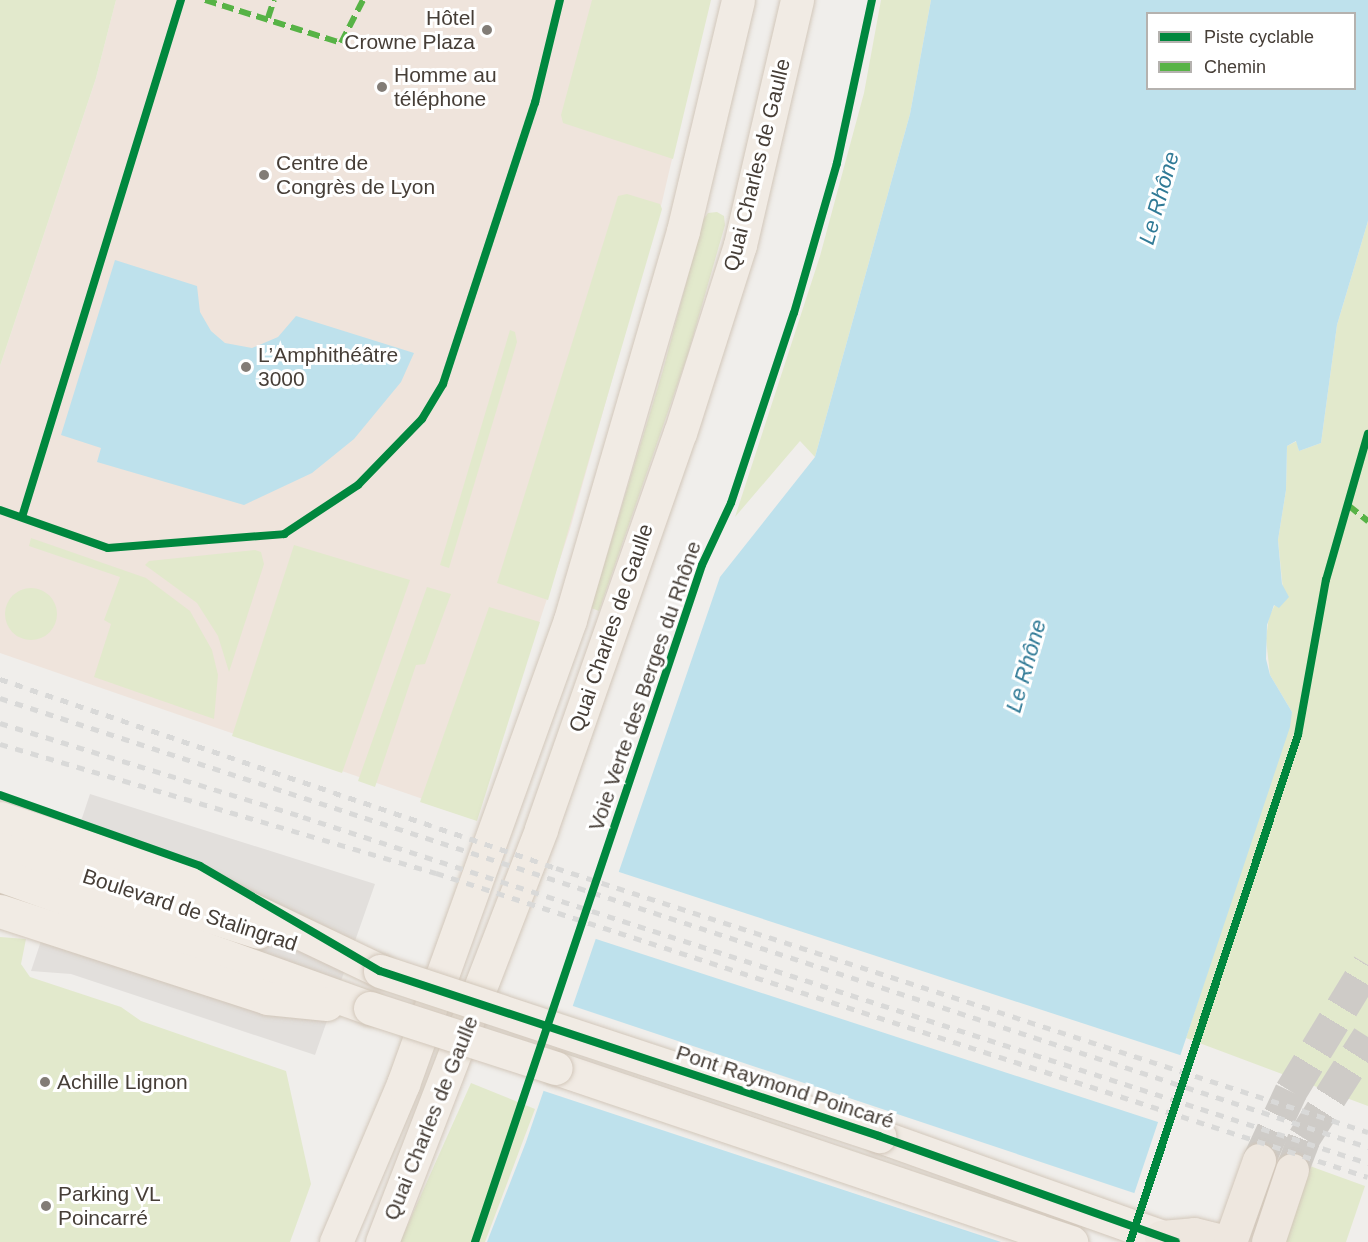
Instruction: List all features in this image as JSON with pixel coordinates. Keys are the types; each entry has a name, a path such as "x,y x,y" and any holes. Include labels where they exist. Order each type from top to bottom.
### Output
{"highway":[{"path":"1168,1239 1194,1234 1228,1242 1259,1160"},
{"path":"1268,1242 1292,1170"}],"main road":[{"name":"Quai Charles de Gaulle","path":"336,1242 403,1084 570,620 683,231 738,0"},
{"name":"Quai Charles de Gaulle","path":"382,1242 537,840 680,433 740,245 797,0"},
{"path":"0,818 200,885 380,971"},
{"name":"Boulevard de Stalingrad","path":"0,849 380,971"},
{"name":"Boulevard de Stalingrad","path":"0,875 370,1008"},
{"path":"2,913 267,998 370,1008 870,1171 1071,1242"},
{"name":"Pont Raymond Poincaré","path":"380,971 879,1136 1168,1239"}],"shaded area":[{"path":"116,0 709,0 662,202 570,529 475,817 0,653 0,366 96,78"},
{"path":"90,794 375,884 315,1055 71,974 31,971"}],"green space":[{"path":"0,0 116,0 96,78 0,366"},
{"path":"592,0 711,0 673,159 563,123 561,115"},
{"path":"881,0 931,0 910,114 815,457 800,441 735,517 820,256 864,93"},
{"path":"627,194 660,204 662,209 548,600 497,583 618,196"},
{"path":"717,212 724,216 725,225 688,354 599,611 591,608 663,370 703,220 708,213"},
{"path":"1368,221 1368,1106 1186,1038 1292,712 1270,675 1266,639 1269,616 1283,590 1278,540 1286,490 1287,446 1297,441 1299,451 1321,443 1337,325"},
{"path":"510,330 515,332 517,342 449,568 440,565"},
{"path":"31,538 146,578 190,611 212,650 218,675 214,719 94,677 111,624 104,620 120,577 29,546"},
{"path":"294,545 410,580 342,773 232,736"},
{"path":"255,550 261,552 264,564 229,672 218,636 197,603 145,565 149,561"},
{"path":"427,587 451,594 425,664 416,665 375,787 358,781"},
{"path":"26,588 36,588 50,595 57,614 50,633 36,640 26,640 16,636 9,629 5,619 5,609 9,599 16,592"},
{"path":"489,607 540,622 477,821 420,802"},
{"path":"0,937 26,939 21,964 30,977 121,1007 141,1021 286,1071 311,1184 290,1242 0,1242"},
{"path":"471,1083 535,1109 485,1242 400,1242"},
{"path":"1307,1165 1365,1186 1346,1242 1282,1242"}],"water":[{"name":"Le Rhône","path":"931,0 1368,0 1368,221 1337,325 1321,443 1299,451 1296,441 1287,446 1286,490 1278,540 1282,584 1289,597 1279,608 1274,605 1267,625 1266,659 1270,675 1292,712 1290,727 1118,1242 487,1242 526,1142 720,577 815,457 910,114"},
{"name":"L’Amphithéâtre 3000","path":"115,260 197,286 200,312 211,331 225,343 252,348 278,337 296,316 414,353 401,382 354,439 312,473 244,505 97,462 101,448 61,435"}],"pier":[{"path":"616,871 1183,1056 1161,1123 593,938"},
{"path":"570,1005 1137,1194 1121,1242 1001,1242 541,1090"}],"tunnel":[{"path":"1259,1160 1291,1091 1368,965"},
{"path":"1292,1170 1304,1138 1368,1037"}],"railway":[{"path":"0,679 556,868 1368,1132"},
{"path":"0,698 1368,1147"},
{"path":"0,723 303,817 1368,1163"},
{"path":"0,744 436,873 1368,1177"}],"marked path":[{"path":"205,0 341,43 363,0"},
{"path":"268,18 274,0"},
{"path":"1348,505 1368,521"}],"cycle path":[{"path":"22,517 181,0"},
{"path":"0,510 108,548 284,534 358,485 422,419 443,384 535,103 560,0"},
{"name":"Voie Verte des Berges du Rhône","path":"475,1242 702,565 731,503 794,313 837,163 872,0"},
{"path":"1130,1242 1298,735 1326,580 1368,434"},
{"path":"0,795 200,866 380,971 879,1136 1176,1242"}],"place":[{"name":"Hôtel Crowne Plaza","path":"487,30"},
{"name":"Homme au téléphone","path":"382,87"},
{"name":"Centre de Congrès de Lyon","path":"264,175"},
{"name":"L’Amphithéâtre 3000","path":"246,367"},
{"name":"Achille Lignon","path":"45,1082"},
{"name":"Parking VL Poincarré","path":"46,1206"}]}
